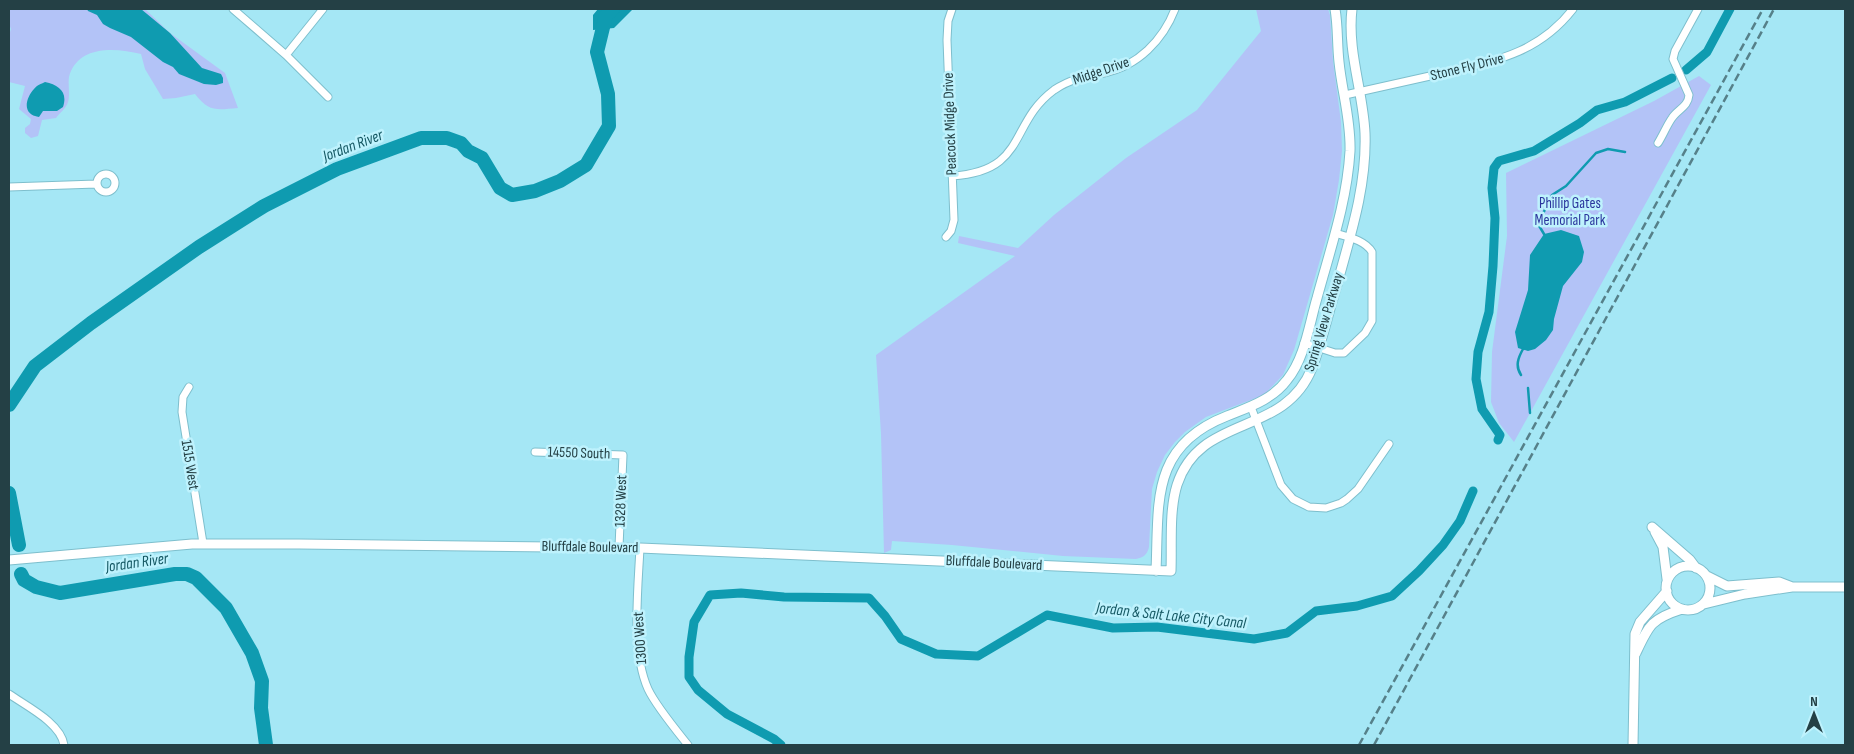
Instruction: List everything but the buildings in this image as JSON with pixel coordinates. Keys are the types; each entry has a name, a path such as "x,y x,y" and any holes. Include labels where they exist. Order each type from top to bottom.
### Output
{"street":[{"path":"233,9 286,55 328,97"},
{"path":"286,55 323,9"},
{"name":"Peacock Midge Drive","path":"946,237 951,231 954,220 947,40 948,21 952,9"},
{"name":"Midge Drive","path":"952,176 977,173 995,165 1014,145 1035,109 1053,90 1077,78 1115,70 1140,57 1156,42 1175,9"},
{"name":"Spring View Parkway","path":"1156,571 1159,501 1162,481 1169,464 1180,448 1195,433 1216,421 1269,398 1288,379 1297,365 1336,232 1346,186 1350,151 1350,125 1339,62 1335,9"},
{"name":"Spring View Parkway","path":"1171,571 1174,502 1183,470 1193,455 1208,442 1278,409 1294,395 1307,377 1318,348 1350,238 1360,193 1364,161 1364,122 1353,55 1352,9"},
{"name":"Stone Fly Drive","path":"1345,95 1510,56 1542,40 1573,9"},
{"path":"1658,143 1673,117 1688,101 1689,95 1673,59 1675,51 1698,9"},
{"path":"9,187 96,184"},
{"path":"1304,343 1335,353 1344,352 1365,333 1372,321 1372,252 1366,244 1336,232"},
{"name":"1515 West","path":"188,387 183,397 182,412 203,543"},
{"path":"1251,407 1281,485 1292,500 1309,507 1326,508 1347,499 1358,488 1389,444"},
{"name":"14550 South","path":"535,452 623,455"},
{"name":"1328 West","path":"619,548 623,455"},
{"path":"1682,609 1673,603 1667,591 1662,547 1652,527 1690,560 1696,568 1727,586 1779,582 1792,587"},
{"name":"Bluffdale Boulevard","path":"9,560 203,543 640,548 1171,571"},
{"name":"1300 West","path":"640,548 638,591 639,643 644,679 649,691 688,745"},
{"path":"1667,580 1679,568 1696,568"},
{"path":"1704,604 1711,591 1707,576"},
{"path":"1634,658 1644,636 1653,622 1660,616 1682,609 1694,609 1704,604 1740,595 1792,587 1845,587"},
{"path":"1633,745 1635,634 1640,622 1667,591"},
{"path":"9,694 54,725 61,735 64,745"}],"green space":[{"path":"9,9 145,9 170,33 225,73 238,108 209,107 195,94 163,99 145,69 141,54 122,50 101,50 84,57 76,63 70,75 69,98 66,107 56,118 42,120 38,136 31,138 25,133 25,128 30,124 31,119 19,109 25,86 9,82 9,35 11,29"},
{"path":"1256,9 1328,9 1341,122 1342,151 1333,215 1294,350 1283,375 1264,395 1206,417 1185,432 1175,442 1165,455 1157,472 1152,489 1149,547 1146,554 1141,557 1136,559 1063,556 892,541 891,550 884,553 881,434 876,355 1015,256 958,243 959,236 1018,248 1054,215 1126,158 1197,110 1261,31"},
{"name":"Phillip Gates Memorial Park","path":"1699,76 1711,85 1514,442 1499,423 1491,402 1492,352 1507,236 1506,173 1654,101"}],"shaded area":[{"path":"87,9 141,9 170,33 202,68 221,74 223,83 216,85 204,84 179,74 173,67 163,62 131,37 103,24 97,15"},
{"path":"598,9 633,9 614,28 593,30 593,15"},
{"path":"45,82 61,90 64,97 63,107 57,111 43,111 39,117 34,116 28,110 27,102 35,88"},
{"path":"1561,230 1579,236 1584,252 1582,262 1563,286 1553,330 1546,340 1535,349 1528,351 1518,348 1515,332 1528,290 1530,255 1544,234"}],"waterway":[{"name":"Jordan River","path":"9,405 35,366 91,323 199,247 264,206 337,169 421,138 447,138 461,143 468,151 482,158 500,188 512,195 535,191 560,181 586,165 609,126 608,94 597,52 606,15 613,9"},
{"name":"Jordan & Salt Lake City Canal","path":"1686,70 1707,52 1730,9"},
{"name":"Jordan & Salt Lake City Canal","path":"1498,440 1500,435 1482,409 1476,379 1478,352 1489,312 1493,266 1495,218 1492,188 1494,168 1499,161 1534,151 1580,123 1597,110 1625,102 1672,78"},
{"path":"1544,234 1538,224 1552,195 1566,186 1596,153 1608,149 1625,152"},
{"path":"1521,375 1518,362 1523,349"},
{"path":"1528,388 1530,413"},
{"name":"Jordan & Salt Lake City Canal","path":"781,745 774,739 727,714 698,690 689,677 689,657 694,622 710,595 741,593 784,597 869,598 885,616 901,639 936,654 978,656 1047,615 1113,628 1157,627 1254,639 1287,633 1316,611 1357,606 1392,596 1443,545 1460,521 1473,491"},
{"name":"Jordan River","path":"9,493 19,545"},
{"name":"Jordan River","path":"21,574 24,580 36,587 60,593 175,574 187,574 196,578 226,608 252,653 262,681 261,708 266,745"}],"railway":[{"path":"1359,745 1763,9"},
{"path":"1374,745 1774,9"}]}
